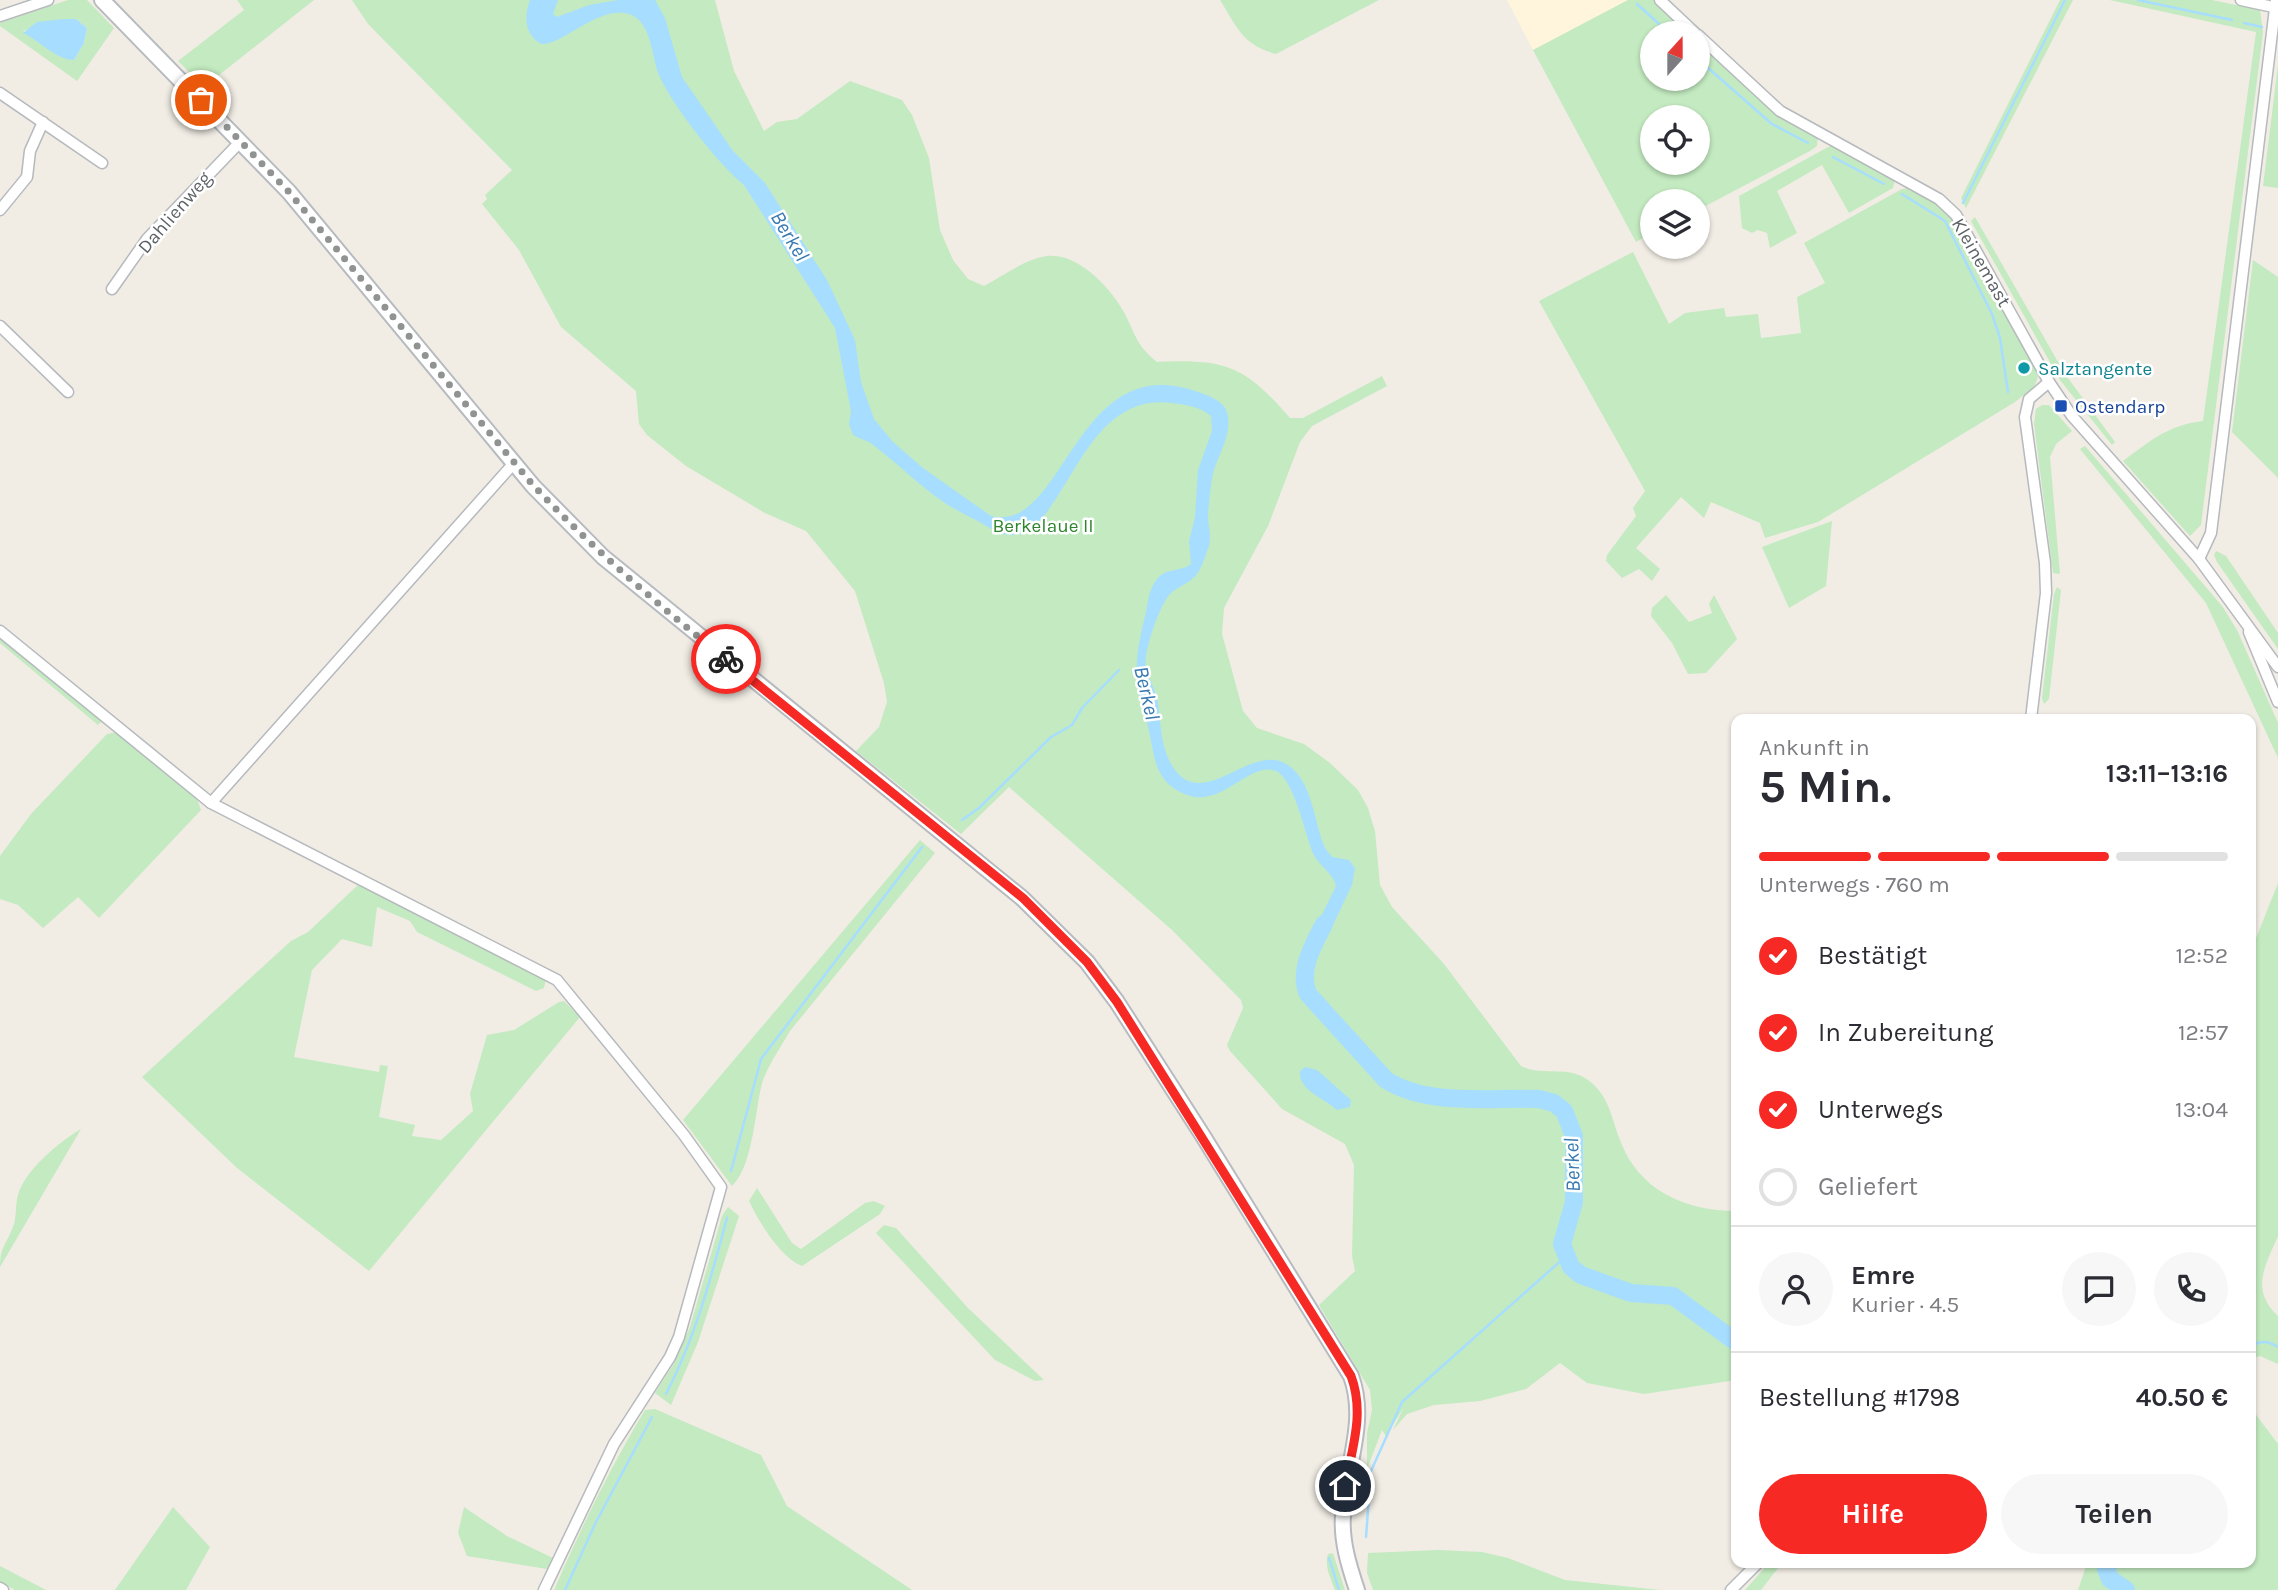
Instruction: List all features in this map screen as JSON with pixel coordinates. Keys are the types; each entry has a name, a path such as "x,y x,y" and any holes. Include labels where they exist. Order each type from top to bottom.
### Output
{"street":[{"path":"0,16 48,0"},
{"path":"103,0 241,141 357,272 514,463 603,557 1023,898 1064,938 1117,1002 1342,1360 1359,1396 1342,1518 1344,1544 1357,1590"},
{"name":"Kleinemast","path":"1660,0 1682,21"},
{"path":"2199,559 2211,533 2277,5 2241,0"},
{"name":"Kleinemast","path":"1710,47 1780,111 1939,199 1956,215 2049,382 2073,416 2199,559 2278,667"},
{"path":"0,93 102,163"},
{"path":"0,210 27,177 30,151 43,122"},
{"name":"Dahlienweg","path":"112,289 148,239 241,141"},
{"path":"0,326 68,392"},
{"path":"2032,714 2046,593 2045,563 2025,417 2029,399 2049,382"},
{"path":"211,803 514,463"},
{"name":"Kleinemast","path":"2242,616 2278,702"},
{"path":"0,631 211,803 557,980 677,1125 721,1187 679,1337 670,1357 614,1444 544,1590"},
{"path":"1731,1590 1753,1568"}],"shaded area":[{"path":"1507,0 1628,0 1533,50"}],"green space":[{"path":"68,0 87,0 114,28 77,81 0,26 0,23","holes":["62,19 76,19 87,28 84,43 74,60 59,56 23,31"]},
{"path":"237,0 314,0 204,87 178,61 244,10"},
{"name":"Berkelaue II","path":"352,0 715,0 734,71 764,131 777,122 797,119 850,81 902,100 912,115 929,158 940,230 953,260 968,279 984,286 1022,264 1039,258 1059,256 1070,260 1093,274 1112,294 1141,346 1157,362 1200,362 1232,369 1259,386 1290,418 1303,418 1382,376 1387,386 1312,426 1300,442 1268,526 1224,608 1222,634 1243,711 1257,728 1304,744 1330,763 1358,790 1368,808 1375,831 1380,885 1392,907 1444,964 1521,1066 1538,1071 1572,1073 1588,1080 1601,1092 1628,1157 1651,1184 1682,1202 1731,1211 1731,1381 1644,1394 1587,1383 1560,1363 1526,1389 1480,1401 1434,1405 1407,1414 1393,1430 1404,1407 1386,1436 1382,1430 1367,1469 1367,1433 1372,1410 1370,1390 1319,1305 1355,1271 1352,1256 1354,1165 1345,1144 1282,1109 1230,1051 1227,1045 1243,1008 1241,1000 1172,930 1009,787 961,834 856,751 879,727 887,702 884,683 855,591 806,531 765,513 686,466 647,435 639,424 636,391 561,327 519,250 482,204 487,199 485,195 512,170 368,24"},
{"path":"1220,0 1379,0 1276,54 1249,41"},
{"path":"1628,0 1655,0 1677,21 1640,21 1640,91 1710,91 1710,50 1818,136 1817,146 1810,151 1710,204 1710,189 1640,189 1640,240 1636,242 1533,50"},
{"path":"2060,0 2073,0 1966,208 1961,198"},
{"path":"2110,0 2212,0 2260,10 2263,33 2201,525 2190,536 2123,461 2169,430 2203,421 2256,32"},
{"path":"2278,65 2278,188 2263,186"},
{"path":"1830,146 1838,146 1895,180 1893,188 1849,213 1822,165 1777,191 1797,233 1770,248 1767,233 1758,230 1752,233 1742,228 1739,196"},
{"path":"1912,187 1935,200 1952,215 2040,372 2034,387 2015,402 1818,522 1765,538 1760,523 1711,502 1704,518 1681,497 1636,548 1660,569 1652,581 1639,569 1622,578 1606,561 1607,555 1636,516 1633,508 1645,491 1539,301 1633,252 1669,324 1685,313 1724,308 1726,317 1758,314 1761,338 1801,333 1797,297 1825,283 1804,243 1902,189"},
{"path":"1975,217 2065,374 2115,442 2112,445 2060,380 1971,221"},
{"path":"2253,260 2278,277 2278,478 2232,432"},
{"path":"2049,405 2072,431 2056,444 2050,457 2060,574 2053,573 2034,424 2036,409"},
{"path":"2085,446 2222,606 2237,630 2278,723 2278,758 2206,603 2080,449"},
{"path":"1832,521 1826,586 1789,608 1762,547"},
{"path":"2216,551 2226,556 2278,633 2278,649 2217,562 2214,555"},
{"path":"2057,587 2061,590 2049,699 2044,704 2042,698"},
{"path":"1666,595 1689,622 1712,613 1709,604 1714,595 1737,639 1706,673 1688,674 1672,643 1651,616 1652,608"},
{"path":"0,634 103,720 98,725 0,643"},
{"path":"117,732 197,799 201,810 99,918 78,897 43,928 18,905 0,899 0,856 31,814 107,734"},
{"path":"920,840 935,853 790,1031 771,1063 762,1083 745,1165 732,1186 683,1120"},
{"path":"2278,883 2278,1236 2265,1268 2262,1287 2264,1297 2278,1316 2278,1364 2260,1356 2256,1357 2256,938"},
{"path":"359,884 546,979 544,988 536,991 417,932 410,921 377,907 372,947 342,939 312,970 294,1057 379,1072 380,1065 388,1066 379,1117 415,1125 412,1136 441,1140 473,1111 470,1094 487,1035 514,1030 564,1001 580,1017 369,1271 237,1168 142,1077 291,941 308,932"},
{"path":"81,1129 0,1267 2,1250 14,1223 17,1199 22,1186 44,1157"},
{"path":"757,1188 792,1243 801,1249 865,1203 874,1201 885,1206 880,1214 802,1266 778,1247 758,1219 749,1201"},
{"path":"728,1207 739,1216 698,1342 671,1405 655,1393 673,1365 690,1327 722,1216"},
{"path":"884,1225 896,1228 968,1308 1044,1380 1035,1381 995,1360 876,1233"},
{"path":"655,1409 761,1455 787,1506 912,1590 554,1590 585,1521 620,1454 645,1410"},
{"path":"2256,1415 2278,1444 2278,1590 2078,1590 2085,1568 2256,1568"},
{"path":"173,1507 210,1547 186,1590 115,1590"},
{"path":"464,1507 507,1536 553,1558 547,1569 467,1556 458,1533"},
{"path":"1438,1550 1482,1552 1508,1558 1565,1580 1660,1590 1373,1590 1367,1573 1368,1553"},
{"path":"1333,1553 1345,1590 1335,1590 1327,1568 1328,1554"},
{"path":"0,1566 46,1590 15,1590 0,1582"},
{"path":"1765,1568 1778,1568 1761,1590 1745,1590"}],"water":[{"path":"530,0 558,0 553,14 557,17 589,5 618,0 655,0 665,18 682,77 733,151 765,183 827,280 855,340 861,382 874,419 893,442 923,468 991,516 1016,514 1038,498 1098,416 1124,395 1157,385 1208,395 1225,407 1228,425 1212,478 1208,515 1209,546 1198,573 1172,592 1163,604 1149,642 1146,668 1157,698 1166,753 1182,777 1197,783 1212,781 1246,766 1263,761 1279,761 1294,770 1300,778 1310,797 1325,848 1332,857 1349,860 1355,868 1352,885 1321,950 1309,941 1336,886 1313,854 1288,784 1276,771 1266,770 1256,772 1212,795 1200,797 1176,790 1162,777 1158,769 1140,700 1137,656 1151,589 1163,574 1191,564 1189,541 1195,517 1198,470 1212,431 1211,416 1197,408 1171,403 1139,406 1113,420 1092,443 1042,518 1024,532 999,533 958,511 872,444 853,435 849,424 851,411 835,328 744,185 709,149 674,102 659,75 649,38 640,21 624,13 613,13 601,16 549,43 541,44 528,30 527,12"},
{"path":"76,19 87,28 84,43 74,60 61,57 23,33 37,22"},
{"path":"1305,1067 1317,1070 1351,1100 1350,1107 1337,1110 1308,1089 1303,1084 1300,1071"}],"waterway":[{"path":"1963,203 2065,0"},
{"path":"2138,0 2232,20"},
{"path":"1637,4 1656,21"},
{"path":"2244,23 2262,27"},
{"path":"1710,70 1772,124 1808,143"},
{"path":"1833,157 1884,184"},
{"path":"1902,194 1945,221 1992,314 2000,338 2008,392"},
{"path":"962,820 979,808 1051,737 1072,725 1082,708 1119,670"},
{"path":"731,1171 761,1059 922,847"},
{"name":"Berkel","path":"1324,924 1311,949 1306,967 1305,985 1308,994 1386,1080 1421,1094 1441,1097 1539,1099 1554,1103 1564,1111 1574,1136 1574,1202 1562,1244 1571,1267 1581,1275 1631,1293 1673,1296 1731,1338"},
{"path":"666,1394 694,1329 727,1218"},
{"path":"1366,1537 1371,1471 1402,1402 1565,1257"},
{"path":"2256,1343 2271,1343 2278,1347"},
{"path":"565,1590 595,1524 652,1417"},
{"path":"1329,1558 1339,1590"},
{"name":"Berkel","path":"2107,1568 2110,1579 2126,1590"}],"way so far":[{"path":"201,100 289,192 533,485 569,524 603,557 726,659"}],"place":[{"name":"Salztangente","path":"2024,368"},
{"name":"Ostendarp","path":"2061,406"}],"route":[{"path":"726,659 1023,898 1087,962 1117,1002 1351,1376 1359,1396 1359,1416 1345,1486"}]}
